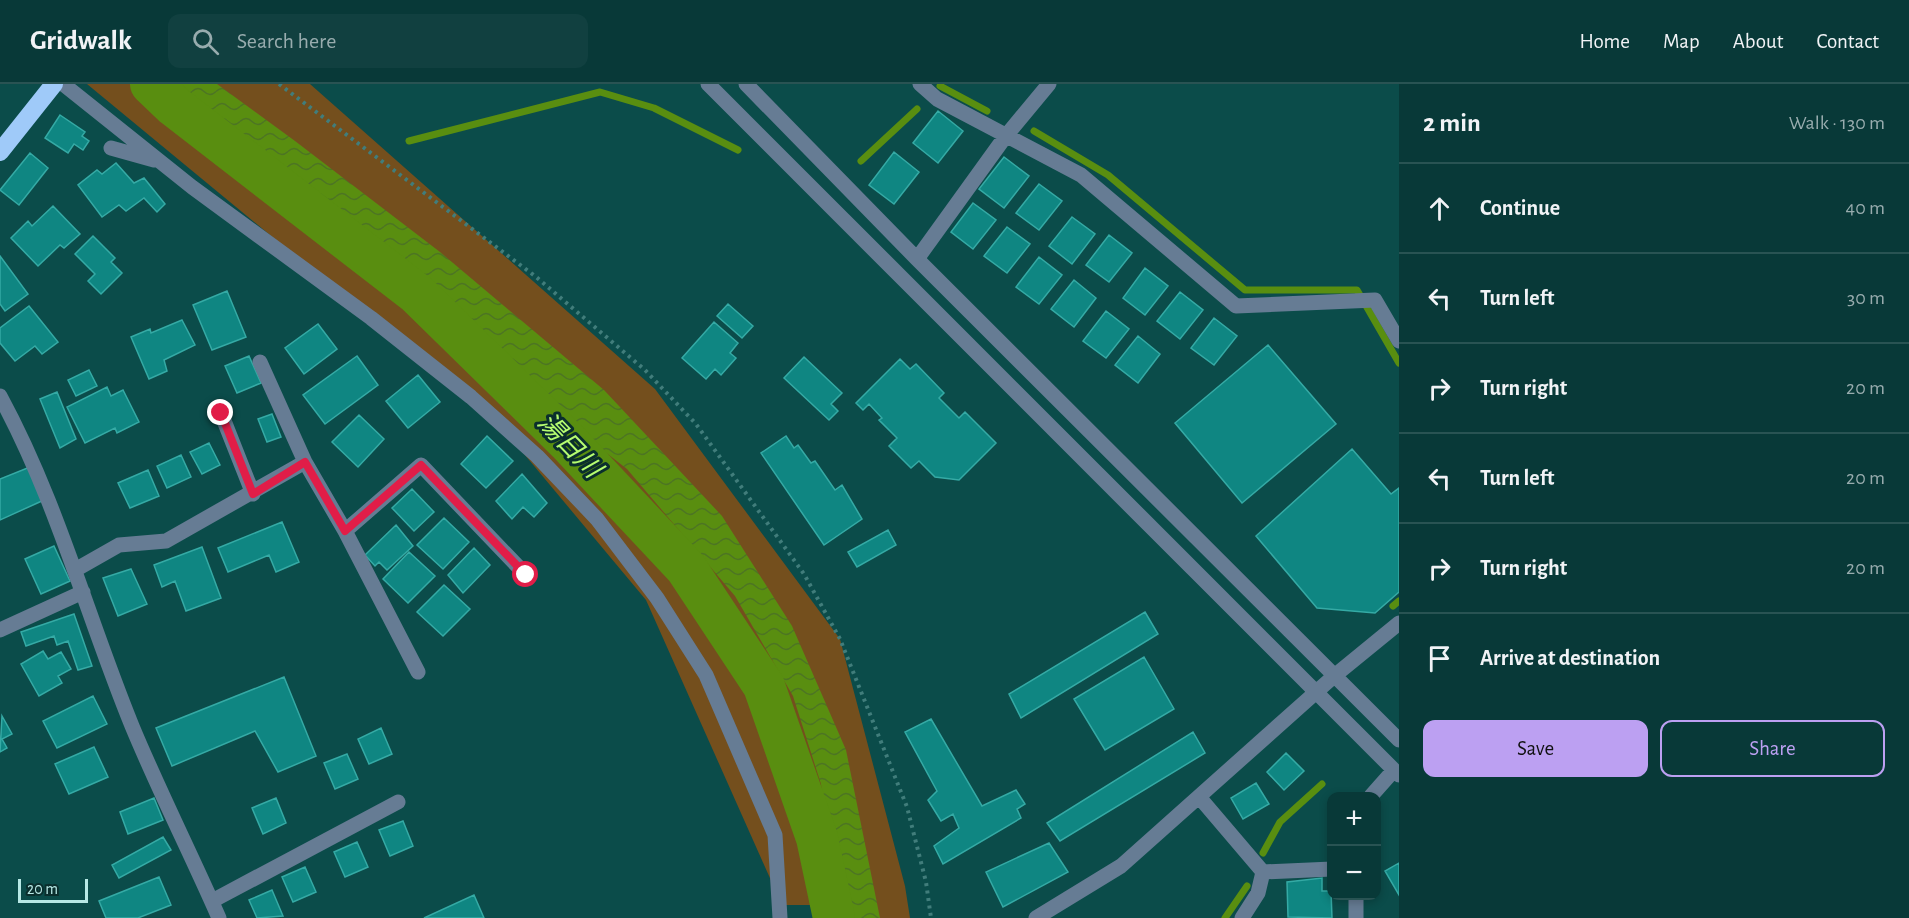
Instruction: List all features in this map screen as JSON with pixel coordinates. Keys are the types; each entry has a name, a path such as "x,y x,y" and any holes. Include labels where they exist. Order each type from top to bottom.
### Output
{"highway":[{"path":"0,152 54,84"}],"street":[{"path":"63,84 163,163 371,318 471,397 537,456 597,519 657,598 706,675 775,835 780,918"},
{"path":"708,84 1397,772 1375,792"},
{"path":"746,84 917,260 1399,740"},
{"path":"920,84 937,99 1005,137 1081,175 1236,306 1375,300 1399,341"},
{"path":"917,260 1005,137 1049,84"},
{"path":"111,148 163,163"},
{"path":"260,362 305,462 345,531 418,672"},
{"path":"0,396 21,434 75,570 132,726 219,918"},
{"path":"221,413 253,494"},
{"path":"75,570 119,544 166,542 305,462"},
{"path":"345,531 421,465 526,575"},
{"path":"0,630 83,592"},
{"path":"1036,918 1121,866 1334,677 1399,623"},
{"path":"1200,798 1263,872"},
{"path":"212,901 398,802"},
{"path":"1263,872 1327,869"},
{"path":"1242,918 1258,893 1263,872"},
{"path":"1356,900 1356,918"}],"path":[{"path":"279,84 535,276 645,370 696,424 804,574 840,639 907,807 926,882 931,918"}],"shaded area":[{"path":"87,84 310,84 655,389 840,639 905,886 910,918 832,918 831,905 782,905 646,600 499,424"}],"water":[{"path":"150,84 217,84 295,141 440,252 604,390 722,516 792,626 846,750 880,918 837,918 821,784 793,696 735,596 627,469 540,401 216,130"}],"building":[{"path":"938,111 963,131 938,163 913,143"},
{"path":"60,115 85,132 82,136 89,141 83,150 74,144 68,153 45,138"},
{"path":"894,152 919,172 894,204 869,185"},
{"path":"30,153 48,168 19,205 0,190"},
{"path":"1004,157 1029,176 1004,208 979,189"},
{"path":"116,163 134,183 144,178 165,204 157,212 144,198 126,211 119,205 102,217 78,185 97,170 102,174"},
{"path":"1039,184 1062,201 1039,230 1016,213"},
{"path":"973,203 996,220 973,249 951,232"},
{"path":"53,206 80,234 64,248 60,245 38,266 11,238 28,221 32,226"},
{"path":"1072,217 1095,234 1072,264 1049,246"},
{"path":"1007,227 1030,244 1007,273 984,256"},
{"path":"1109,235 1132,253 1109,282 1086,265"},
{"path":"93,236 115,258 111,262 122,273 101,294 88,281 95,274 75,254"},
{"path":"0,256 28,294 5,311 0,304"},
{"path":"1039,257 1062,275 1039,304 1016,287"},
{"path":"1145,268 1168,286 1145,315 1123,298"},
{"path":"1074,280 1096,298 1074,327 1051,309"},
{"path":"227,291 246,337 212,350 193,305"},
{"path":"1180,292 1203,310 1180,339 1157,321"},
{"path":"728,304 753,326 742,338 717,316"},
{"path":"29,306 58,342 42,354 35,346 15,361 0,343 0,328"},
{"path":"1106,311 1129,329 1106,358 1083,341"},
{"path":"1214,318 1237,336 1214,365 1191,348"},
{"path":"182,320 195,345 164,360 167,371 149,379 131,337 150,329 151,333"},
{"path":"714,322 738,343 730,353 736,358 721,375 715,369 706,379 682,358"},
{"path":"318,324 337,349 304,374 285,348"},
{"path":"1138,336 1160,354 1138,383 1115,365"},
{"path":"1268,345 1336,424 1242,503 1175,423"},
{"path":"249,356 261,383 237,393 225,366"},
{"path":"357,356 378,385 325,424 303,395"},
{"path":"804,357 842,393 831,404 838,411 829,420 784,378"},
{"path":"900,359 910,369 916,364 944,393 939,398 959,418 965,412 996,443 959,480 935,477 919,461 911,468 889,446 897,438 879,420 882,418 869,404 863,410 856,403"},
{"path":"89,370 97,386 76,396 68,380"},
{"path":"418,375 440,402 408,428 386,401"},
{"path":"107,387 111,396 123,390 139,422 117,433 115,428 85,443 67,407"},
{"path":"57,392 76,439 60,448 40,399"},
{"path":"272,414 281,437 267,442 258,419"},
{"path":"359,415 384,439 358,467 332,442"},
{"path":"487,436 513,461 486,488 461,464"},
{"path":"786,436 794,448 798,445 811,463 815,461 835,490 842,485 862,519 824,545 761,453"},
{"path":"209,443 220,465 202,474 190,452"},
{"path":"1352,449 1391,494 1399,488 1399,592 1375,613 1317,608 1256,536"},
{"path":"181,455 191,477 167,488 157,466"},
{"path":"30,467 44,500 0,520 0,479"},
{"path":"148,470 159,496 130,508 118,483"},
{"path":"522,474 547,503 534,517 523,507 512,519 496,501"},
{"path":"412,489 434,512 414,531 392,508"},
{"path":"444,518 469,542 443,569 417,545"},
{"path":"282,522 299,562 276,572 269,555 228,572 218,548"},
{"path":"396,525 413,546 387,570 379,562 375,566 365,555"},
{"path":"888,530 896,545 857,567 848,552"},
{"path":"54,546 70,581 41,594 25,559"},
{"path":"202,547 221,598 186,611 175,581 162,587 154,565"},
{"path":"474,548 490,565 463,593 448,575"},
{"path":"409,552 435,576 408,603 383,579"},
{"path":"131,569 147,604 118,616 103,578"},
{"path":"444,585 470,609 443,636 417,612"},
{"path":"1145,612 1158,634 1021,718 1009,694"},
{"path":"74,614 92,666 78,670 68,641 57,645 54,636 26,646 21,632"},
{"path":"43,651 48,659 61,652 71,669 58,676 62,683 39,696 21,664"},
{"path":"1144,657 1174,709 1105,750 1074,699"},
{"path":"284,677 316,756 278,772 255,731 172,766 156,728"},
{"path":"93,696 107,724 57,748 43,721"},
{"path":"2,716 12,734 2,739 7,748 0,752"},
{"path":"931,719 982,806 1016,790 1025,804 1017,809 1021,818 943,864 934,846 959,828 953,814 941,821 928,800 937,791 905,732"},
{"path":"381,728 392,754 369,764 358,739"},
{"path":"1193,732 1205,753 1060,841 1047,823"},
{"path":"94,747 108,777 69,794 55,764"},
{"path":"1286,753 1304,771 1284,790 1267,772"},
{"path":"347,754 358,779 335,789 324,763"},
{"path":"1256,783 1269,804 1243,819 1231,798"},
{"path":"154,798 163,820 128,834 120,812"},
{"path":"276,798 286,823 263,834 252,808"},
{"path":"403,821 413,846 390,856 379,830"},
{"path":"163,837 171,850 119,878 112,865"},
{"path":"357,842 368,867 345,877 334,852"},
{"path":"1049,843 1068,872 1003,907 986,872"},
{"path":"1399,863 1399,895 1385,871"},
{"path":"305,867 316,892 293,902 282,877"},
{"path":"159,877 171,905 138,918 106,918 99,901"},
{"path":"1322,878 1322,891 1327,891 1327,900 1331,900 1332,918 1288,917 1287,882"},
{"path":"272,890 283,916 257,918 249,900"},
{"path":"474,895 484,918 424,918"}],"waterway":[{"name":"湯日川","path":"151,84 174,106 417,294 568,442 686,568 764,686 817,838 834,918"},
{"path":"940,86 987,111"},
{"path":"409,141 600,92 654,108 738,150"},
{"path":"861,161 917,109"},
{"path":"1034,131 1108,175 1245,290 1357,290 1399,363"},
{"path":"1393,606 1399,601"},
{"path":"1263,853 1280,822 1322,784"},
{"path":"1225,918 1247,886"}],"route":[{"path":"221,413 253,494 305,462 345,531 421,465 526,575"}]}
